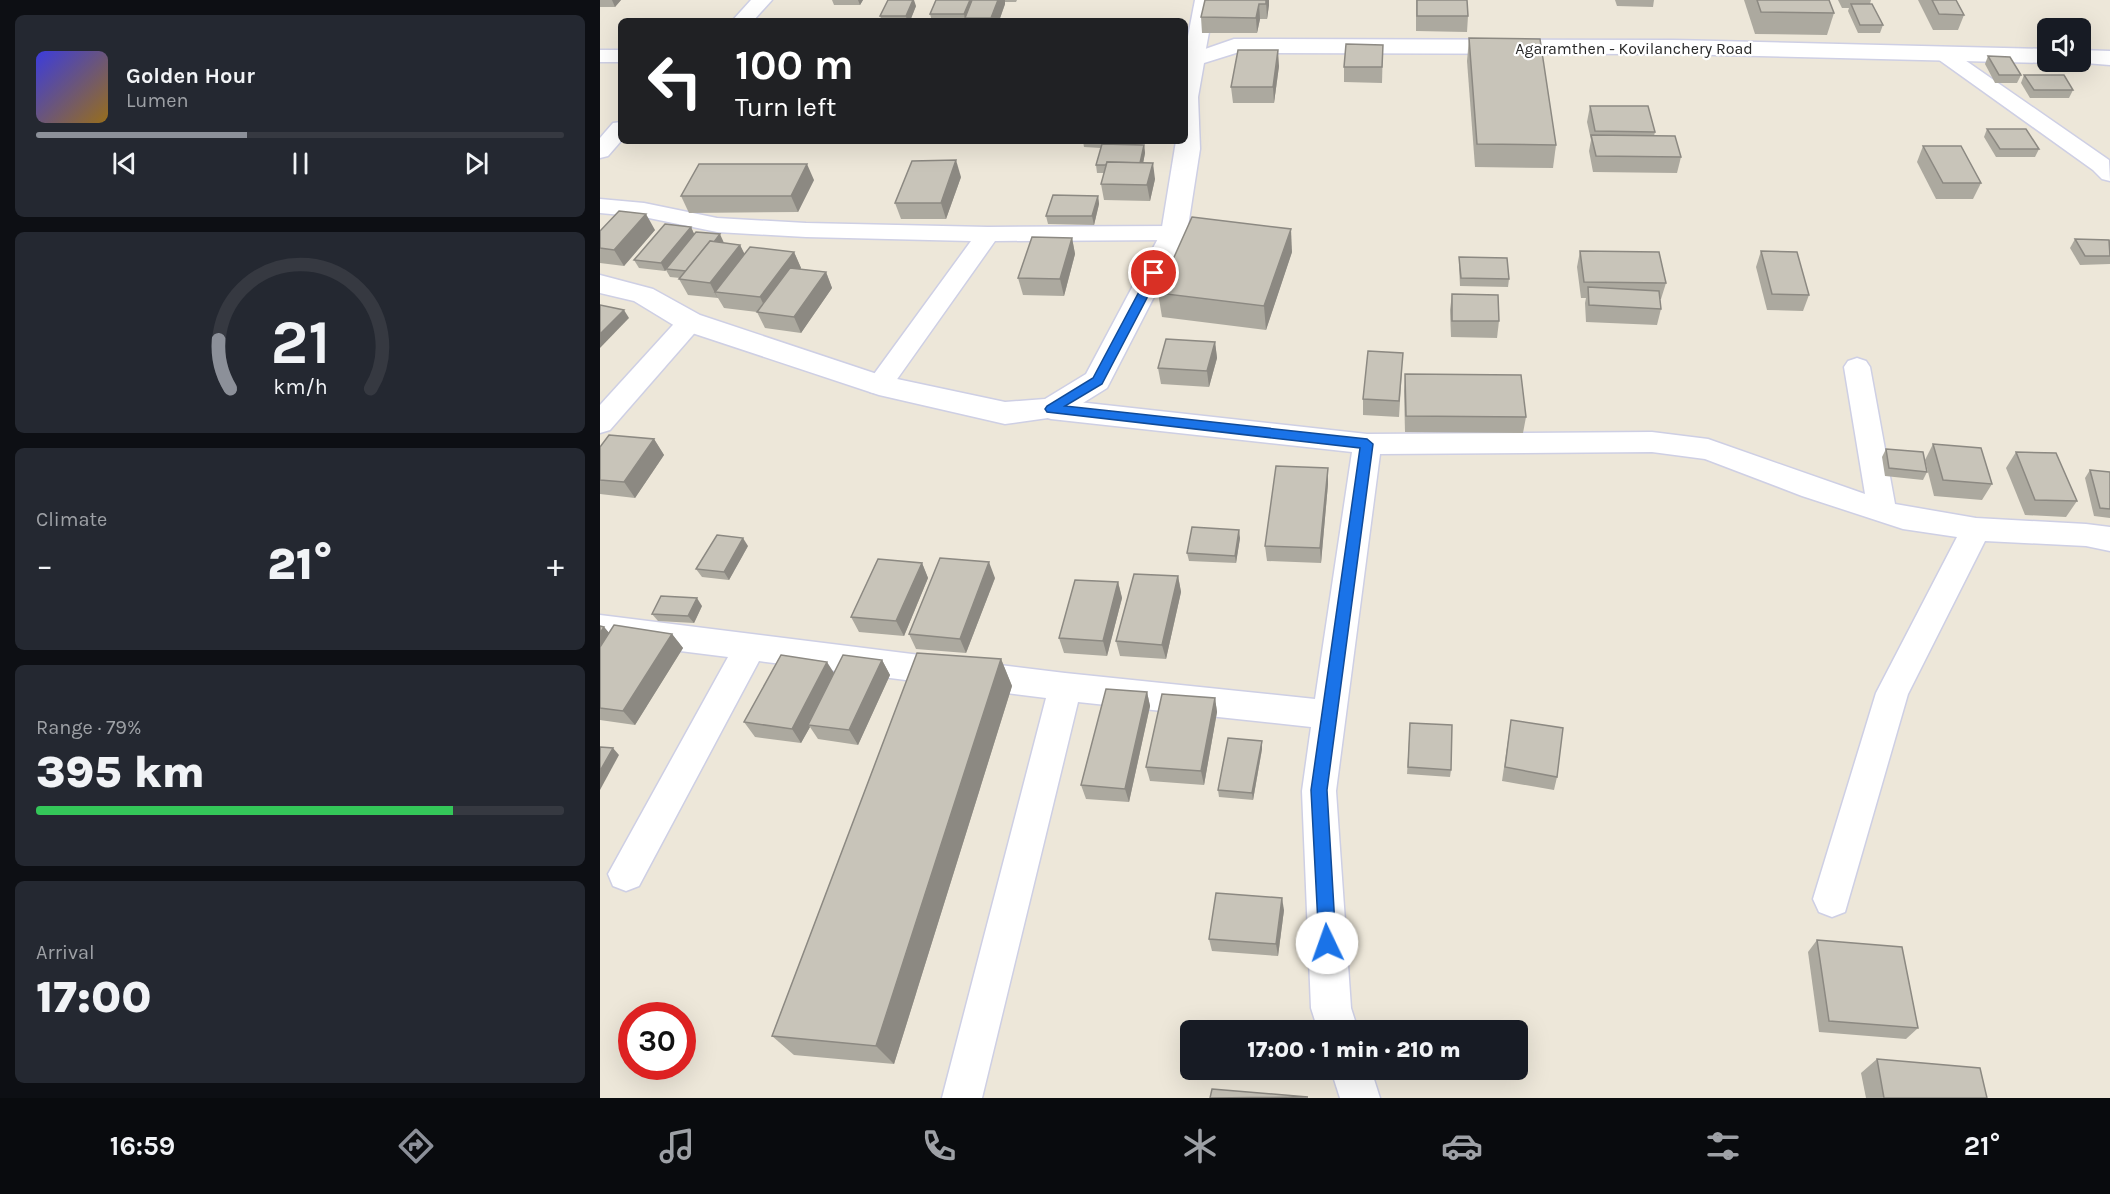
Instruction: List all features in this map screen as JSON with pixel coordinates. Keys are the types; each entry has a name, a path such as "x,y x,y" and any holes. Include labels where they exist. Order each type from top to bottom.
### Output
{"main road":[{"name":"Agaramthen - Kovilanchery Road","path":"1190,58 1234,45 1674,47 2037,56"},
{"path":"2091,57 2110,58"},
{"path":"1188,78 1190,58"},
{"path":"600,284 643,295 690,322 879,385 1005,413 1051,409 1097,381 1174,233 1188,144"}],"street":[{"path":"745,18 762,0"},
{"path":"1190,58 1205,0"},
{"path":"1942,53 2107,168"},
{"path":"600,56 618,56"},
{"path":"600,151 618,131"},
{"path":"600,206 644,210 717,225 806,230 988,234 1174,233"},
{"path":"879,385 988,234"},
{"path":"600,423 690,322"},
{"path":"1857,367 1882,511"},
{"path":"1051,409 1367,444 1652,442 1686,446 1708,449 1812,488 1903,518 1976,529 2086,535 2110,539"},
{"path":"1335,1020 1331,1008 1319,790 1367,444"},
{"path":"1832,899 1892,693 1976,529"},
{"path":"600,628 1065,687 1330,715"},
{"path":"626,874 750,647"},
{"path":"962,1098 1065,687"},
{"path":"1354,1080 1360,1098"}],"building":[{"path":"888,0 913,0 906,16 880,16"},
{"path":"936,0 970,0 964,14 930,14"},
{"path":"972,0 998,0 991,18 965,18"},
{"path":"1205,0 1266,0 1266,4 1259,4 1256,18 1201,17"},
{"path":"1417,0 1467,0 1468,16 1417,16"},
{"path":"1757,0 1829,0 1834,13 1761,12"},
{"path":"1932,0 1956,0 1964,15 1939,14"},
{"path":"1851,4 1872,4 1883,25 1860,25"},
{"path":"1469,38 1540,39 1556,145 1477,144"},
{"path":"1346,44 1383,45 1382,67 1344,67"},
{"path":"1238,50 1278,50 1273,87 1231,87"},
{"path":"1988,56 2010,57 2021,75 1999,75"},
{"path":"2024,75 2064,75 2073,90 2034,90"},
{"path":"1590,106 1648,106 1655,132 1595,131"},
{"path":"1987,129 2026,129 2039,149 2000,149"},
{"path":"1591,135 1675,136 1681,157 1596,156"},
{"path":"1102,144 1144,145 1140,163 1107,162 1106,165 1096,165"},
{"path":"1923,146 1961,146 1981,183 1943,183"},
{"path":"956,160 941,203 895,203 912,161"},
{"path":"1107,162 1153,163 1147,185 1101,184"},
{"path":"699,164 807,164 791,196 681,196"},
{"path":"1053,195 1098,196 1092,216 1046,216"},
{"path":"619,211 646,214 614,250 600,248 600,231"},
{"path":"1192,217 1291,229 1264,306 1158,293"},
{"path":"665,224 691,227 661,263 634,260"},
{"path":"696,232 720,234 714,242 710,241 686,271 666,269"},
{"path":"1032,237 1072,238 1060,279 1018,278"},
{"path":"2075,239 2109,240 2110,256 2085,256"},
{"path":"710,241 740,245 710,283 679,279"},
{"path":"750,247 794,252 760,297 715,292"},
{"path":"1580,251 1659,252 1666,283 1584,282"},
{"path":"1761,251 1797,252 1809,295 1772,294"},
{"path":"1459,257 1507,258 1509,279 1461,278"},
{"path":"790,268 826,272 794,317 757,312"},
{"path":"1588,287 1659,291 1661,309 1589,305"},
{"path":"1452,294 1498,295 1499,321 1452,321"},
{"path":"600,305 624,310 600,334"},
{"path":"1166,339 1215,342 1207,371 1158,368"},
{"path":"1368,351 1403,353 1399,401 1363,399"},
{"path":"1405,374 1521,375 1526,417 1406,416"},
{"path":"609,435 654,439 624,482 600,480 600,447"},
{"path":"1933,444 1981,448 1992,484 1943,480"},
{"path":"1886,449 1923,452 1927,472 1889,468"},
{"path":"2016,452 2056,453 2077,501 2035,500"},
{"path":"1276,466 1328,468 1320,548 1265,546"},
{"path":"2090,470 2110,472 2110,509 2100,508"},
{"path":"1192,527 1239,530 1235,556 1187,553"},
{"path":"717,535 743,538 724,572 696,569"},
{"path":"940,558 989,562 960,639 909,634"},
{"path":"878,559 922,563 896,621 851,617"},
{"path":"1134,574 1178,576 1162,645 1116,641"},
{"path":"1075,580 1118,582 1103,641 1059,638"},
{"path":"661,596 697,598 688,616 652,614"},
{"path":"614,625 672,634 623,711 600,708 600,647"},
{"path":"917,653 1001,659 876,1046 772,1036"},
{"path":"781,655 827,662 792,729 744,722"},
{"path":"843,655 882,660 849,730 808,725"},
{"path":"1106,689 1147,692 1125,789 1081,785"},
{"path":"1162,694 1215,698 1201,771 1146,767"},
{"path":"1511,720 1563,728 1557,777 1505,767"},
{"path":"1410,723 1452,725 1451,770 1408,767"},
{"path":"1228,738 1262,741 1252,793 1218,790"},
{"path":"600,747 613,748 600,771"},
{"path":"1216,893 1282,898 1276,944 1209,939"},
{"path":"1817,940 1902,947 1918,1028 1829,1021"},
{"path":"1877,1059 1980,1068 1987,1098 1884,1098"},
{"path":"1212,1089 1308,1097 1210,1098"}],"route":[{"path":"1154,273 1097,381 1051,409 1367,444 1319,790 1327,943"}]}
